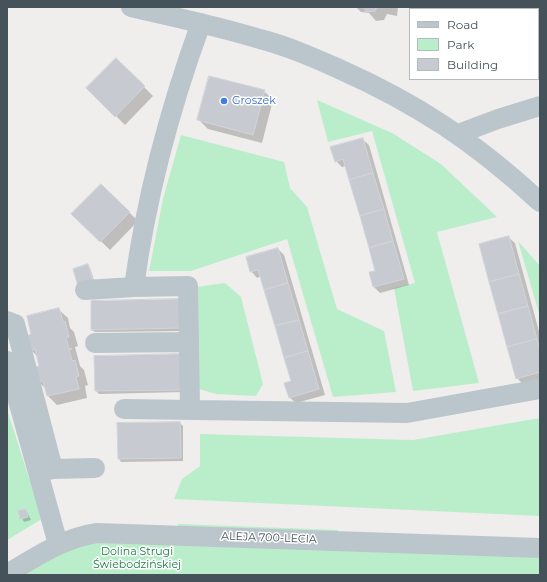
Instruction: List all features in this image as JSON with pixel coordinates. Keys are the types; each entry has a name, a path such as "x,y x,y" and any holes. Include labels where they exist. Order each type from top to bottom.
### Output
{"street":[{"path":"131,7 201,23 299,51 394,95 458,134 494,162 540,202"},
{"path":"134,287 140,244 151,193 189,57 201,23"},
{"path":"458,134 498,119 540,106"},
{"path":"85,290 188,286 190,409"},
{"path":"7,321 15,324 58,544"},
{"path":"95,343 189,342"},
{"path":"7,361 44,475"},
{"path":"124,409 407,413 540,389"},
{"path":"44,475 95,468"},
{"name":"ALEJA 700-LECIA","path":"7,574 58,544 88,534 119,533 540,548"}],"green space":[{"path":"317,100 392,133 441,164 497,217 437,232 479,383 413,391 394,288 415,283 372,131 328,142"},
{"path":"181,135 284,162 290,188 307,207 337,309 384,331 396,392 333,397 287,239 191,271 149,271 163,199"},
{"path":"518,241 540,266 540,317"},
{"path":"225,283 241,297 263,384 256,396 216,394 199,389 197,287"},
{"path":"7,409 42,519 7,540"},
{"path":"540,418 540,516 174,499 182,479 200,466 200,434 413,440"},
{"path":"178,524 338,530 338,537 178,531"},
{"name":"Dolina Strugi Świebodzińskiej","path":"121,540 540,554 540,575 23,575 63,551 93,543"}],"building":[{"path":"365,7 377,7 375,11 366,12"},
{"path":"539,25 540,25 539,59"},
{"path":"116,58 145,86 115,117 86,88"},
{"path":"209,76 265,90 253,135 197,120"},
{"path":"363,138 373,173 349,180 343,159 335,162 330,147"},
{"path":"373,173 384,209 360,216 349,180"},
{"path":"101,184 130,212 100,242 71,214"},
{"path":"384,209 393,241 369,248 360,216"},
{"path":"509,236 519,274 489,282 479,244"},
{"path":"393,241 404,279 373,287 369,272 375,271 369,248"},
{"path":"278,248 288,283 264,290 258,270 250,272 246,257"},
{"path":"88,264 93,280 78,286 73,269"},
{"path":"519,274 528,306 498,314 489,282"},
{"path":"288,283 299,320 275,326 264,290"},
{"path":"180,299 181,328 91,330 91,301"},
{"path":"528,306 537,339 507,347 498,314"},
{"path":"59,308 63,322 65,321 69,337 66,338 69,349 72,349 69,350 72,361 75,360 79,376 76,377 79,389 47,396 43,381 38,382 35,367 39,366 35,349 30,351 26,336 31,334 27,316"},
{"path":"299,320 308,351 284,358 275,326"},
{"path":"537,339 540,349 540,372 516,379 507,347"},
{"path":"308,351 319,389 289,398 284,383 291,381 284,358"},
{"path":"181,354 181,390 95,391 94,356"},
{"path":"180,422 181,458 118,459 117,423"},
{"path":"26,509 28,517 20,519 18,511"}],"place":[{"name":"Groszek","path":"224,101"}]}
